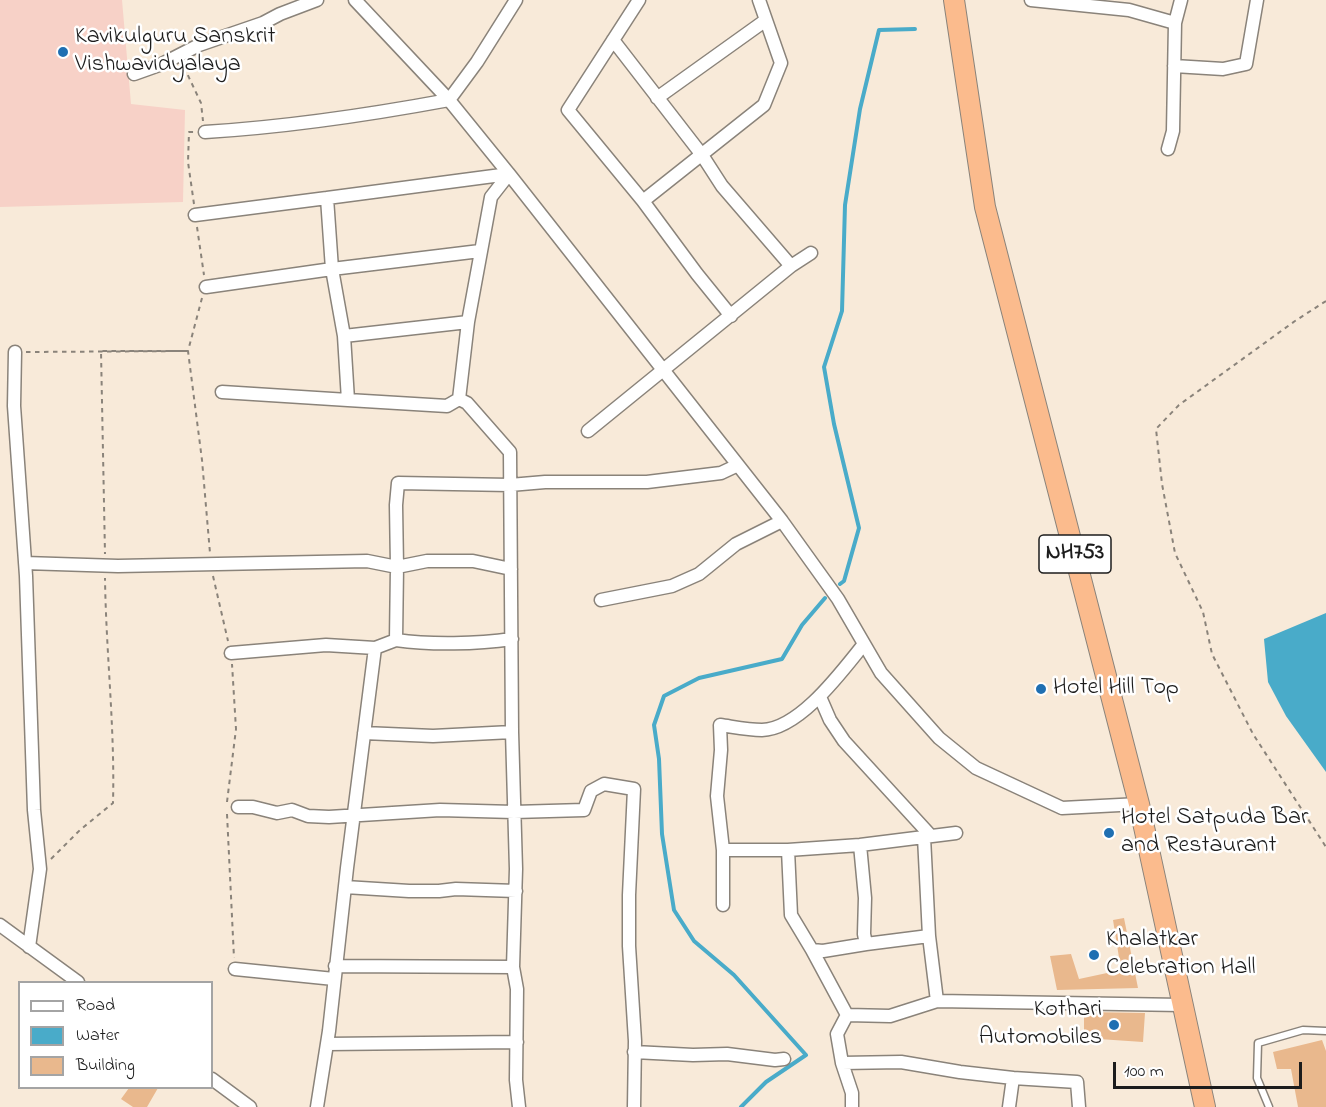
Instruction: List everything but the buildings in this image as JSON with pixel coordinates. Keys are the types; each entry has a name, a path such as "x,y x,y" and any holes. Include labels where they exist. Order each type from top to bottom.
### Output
{"highway":[{"name":"NH753","path":"954,0 985,207 1139,804 1204,1107"}],"street":[{"path":"134,74 162,64 199,45 263,24 280,14 318,0"},
{"path":"355,0 449,100 509,174 782,521 838,599 881,673 939,738 976,768 1062,808 1139,804"},
{"path":"205,132 259,129 327,121 449,100 477,62 516,0"},
{"path":"639,0 568,110 644,201 731,316"},
{"path":"644,201 764,105 781,63 759,0"},
{"path":"1031,0 1077,2 1129,10 1175,22"},
{"path":"1168,149 1173,131 1175,22 1181,0"},
{"path":"1174,66 1224,69 1246,64 1257,0"},
{"path":"657,98 766,20"},
{"path":"613,40 702,155 722,186 791,266"},
{"path":"195,215 509,174"},
{"path":"459,399 468,322 491,197 509,174"},
{"path":"327,198 332,269 344,336 348,400"},
{"path":"206,287 480,251"},
{"path":"588,431 791,266 811,254"},
{"path":"344,336 468,322"},
{"path":"15,352 14,406 25,563 34,810 40,869 29,947"},
{"path":"222,392 447,406 459,399"},
{"path":"459,399 467,404 510,452 512,732 516,891 513,967 517,989 516,1080 519,1107"},
{"path":"396,640 398,483 510,485 545,482 647,482 721,473 738,465"},
{"path":"601,600 672,586 699,574 736,544 782,521"},
{"path":"25,563 105,565 367,561 397,567 427,561 473,561 511,569"},
{"path":"231,653 326,645 375,648 396,640 489,642 512,639"},
{"path":"723,905 723,850 717,796 721,750 720,725 763,730 782,725 820,697 864,644"},
{"path":"317,1107 327,1044 375,648"},
{"path":"820,697 830,720 844,741 927,836 929,936 937,1001"},
{"path":"364,733 433,736 512,732"},
{"path":"238,807 253,807 277,813 292,810 308,816 355,817 440,810 514,812 584,810 591,791 604,784 634,789 629,906 634,1107"},
{"path":"723,850 788,850 860,845 956,832"},
{"path":"860,845 866,944"},
{"path":"788,850 791,915 847,1015"},
{"path":"345,887 409,891 456,889 516,891"},
{"path":"0,925 77,981"},
{"path":"812,950 824,951 929,936"},
{"path":"235,969 334,972 513,967"},
{"path":"847,1015 890,1016 937,1001 1182,1005"},
{"path":"847,1015 837,1034 842,1063 852,1093 852,1107"},
{"path":"327,1044 517,1042"},
{"path":"634,1052 727,1054 784,1059"},
{"path":"842,1063 901,1062 1012,1078 1077,1082 1079,1107"},
{"path":"1009,1107 1012,1078"},
{"path":"213,1080 250,1107"}],"lane":[{"path":"1269,1107 1257,1078 1258,1043 1303,1030 1326,1031"}],"path":[{"path":"178,56 201,103 205,132 189,132 188,162 206,287 188,351 202,460 210,564 231,653 236,729 226,799 235,969"},
{"path":"1326,301 1179,405 1156,429 1162,484 1175,553 1203,612 1212,654 1253,734 1326,847"},
{"path":"40,869 80,830 113,803 115,754 106,633 101,351 188,351"},
{"path":"15,352 188,351"}],"shaded area":[{"name":"Kavikulguru Sanskrit Vishwavidyalaya","path":"0,0 122,0 131,104 185,110 183,202 0,207"}],"water":[{"path":"1326,613 1326,772 1286,716 1268,682 1264,639"}],"waterway":[{"path":"840,584 844,581 859,528 834,424 824,367 842,311 845,205 860,109 879,30 915,29"},
{"path":"741,1107 766,1082 806,1055 734,975 694,941 674,910 662,834 659,759 654,725 664,696 699,678 782,659 802,625 825,598"}],"place":[{"name":"Kavikulguru Sanskrit Vishwavidyalaya","path":"63,52"},
{"name":"Hotel Hill Top","path":"1041,689"},
{"name":"Hotel Satpuda Bar and Restaurant","path":"1109,833"},
{"name":"Khalatkar Celebration Hall","path":"1094,955"},
{"name":"Kothari Automobiles","path":"1114,1025"}]}
